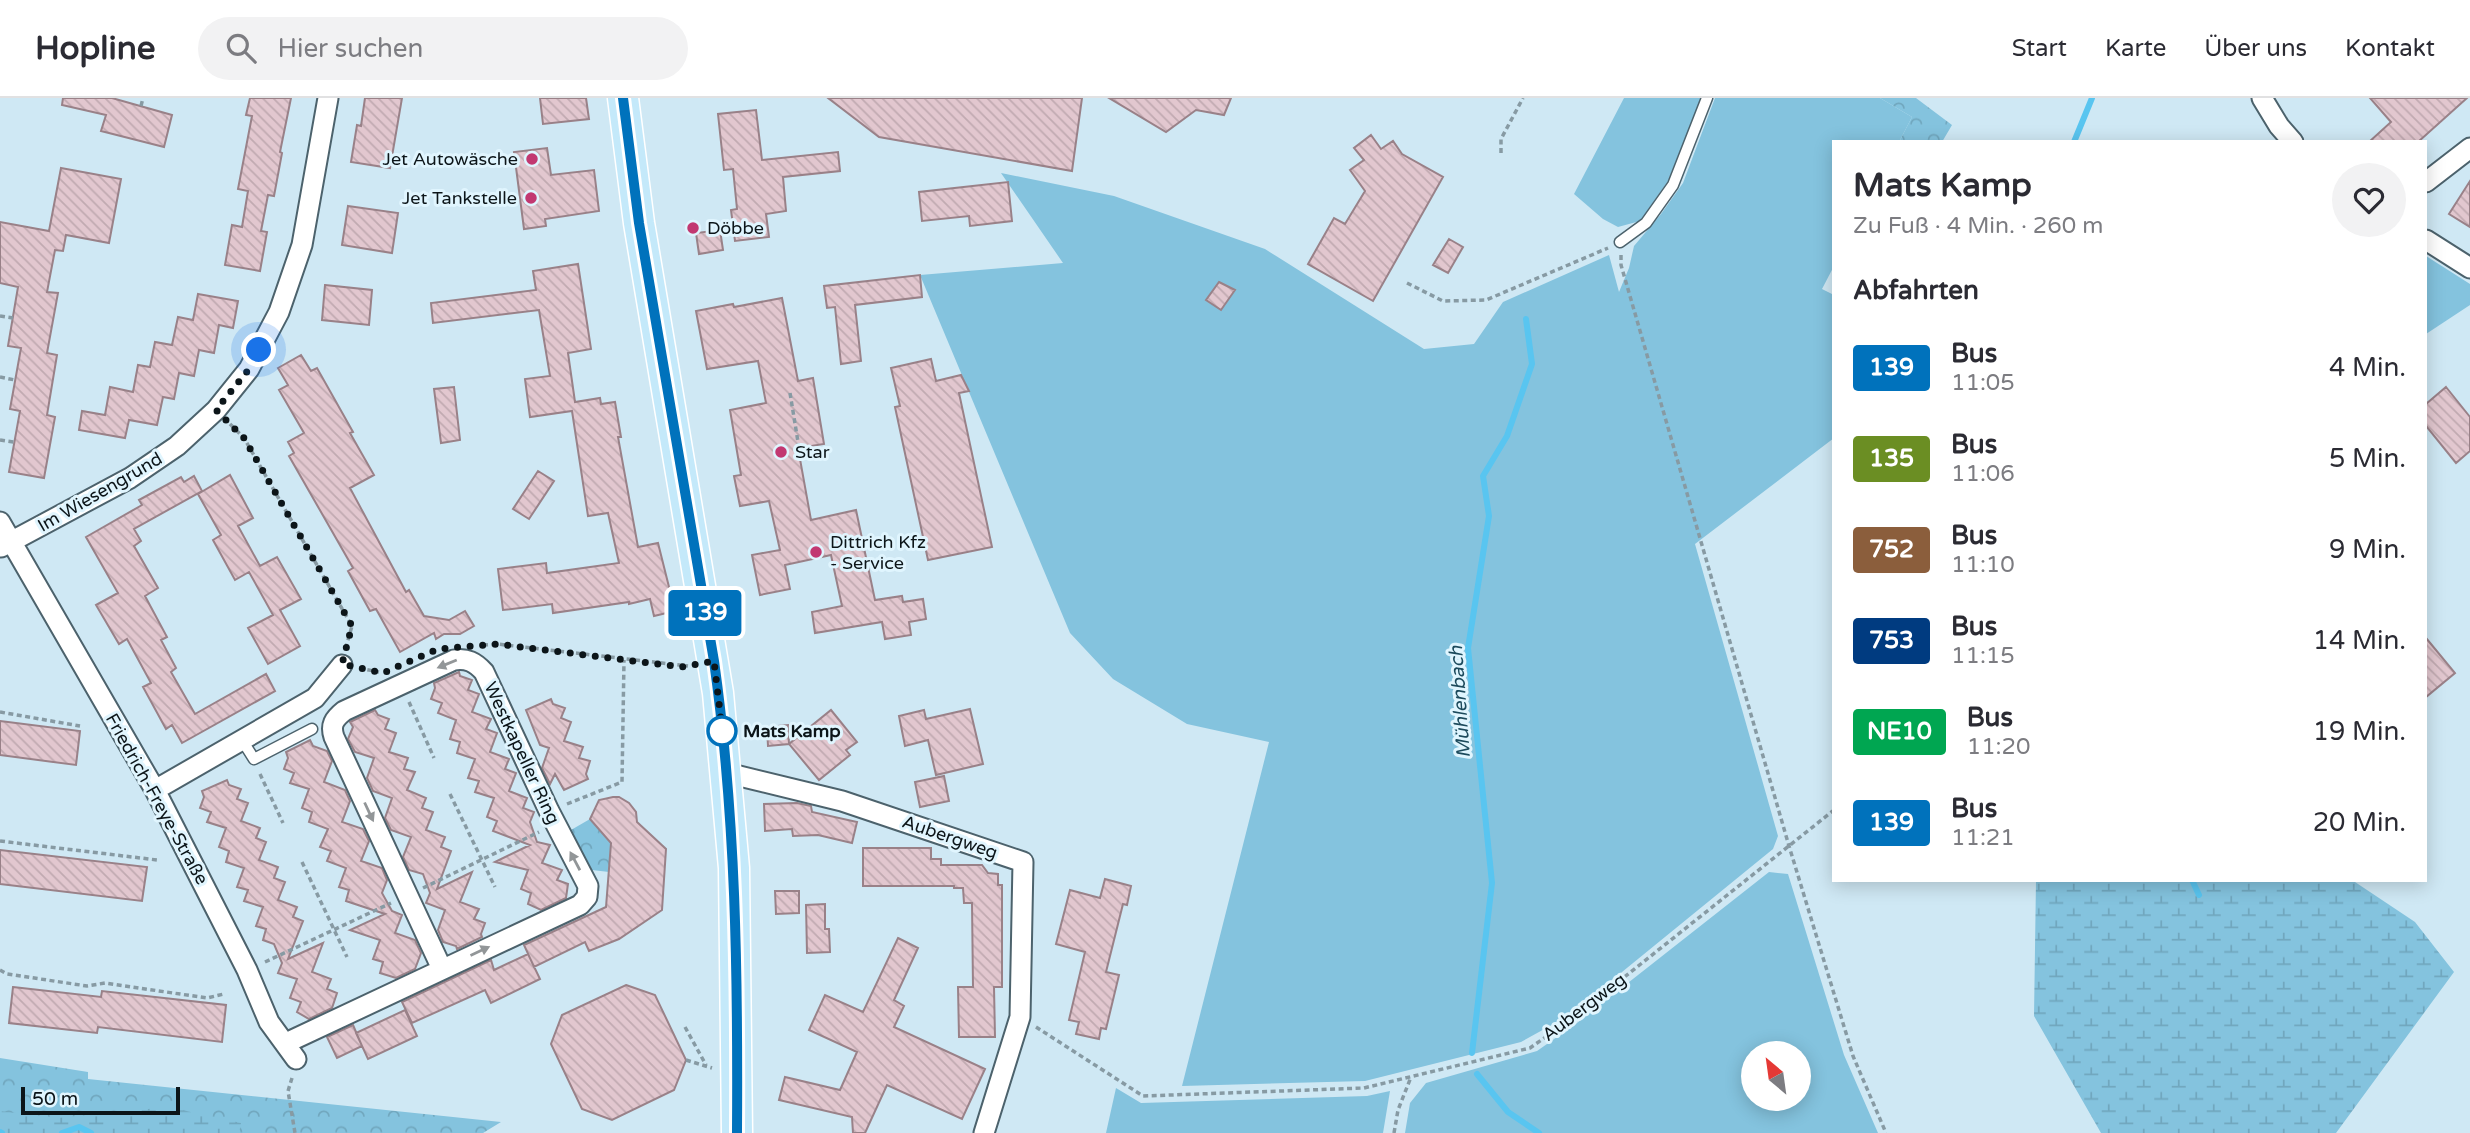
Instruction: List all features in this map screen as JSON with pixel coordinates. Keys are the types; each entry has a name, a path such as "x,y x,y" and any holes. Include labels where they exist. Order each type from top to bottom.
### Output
{"main road":[{"path":"623,98 639,223 714,661 727,774 734,869 737,1133"}],"street":[{"name":"Im Wiesengrund","path":"6,545 130,478 177,446 216,410 249,369 279,312 302,245 328,98"},
{"path":"2262,98 2291,140"},
{"path":"2427,182 2470,148"},
{"path":"2427,241 2470,268"},
{"name":"Friedrich-Freye-Straße","path":"0,522 6,545 155,790 247,970 269,1022 291,1051"},
{"name":"Westkapeller Ring","path":"291,1051 442,969 580,905 587,897 588,886 552,818 484,672 470,660 462,659 454,660 344,711 332,724 334,737 442,969"},
{"path":"155,790 315,698 342,664"},
{"name":"Aubergweg","path":"727,774 842,801 1023,862 1020,1017 984,1133"}],"lane":[{"path":"1620,243 1646,223 1673,185 1707,98"},
{"path":"242,740 254,759 312,729"}],"path":[{"path":"141,106 143,98"},
{"path":"1501,153 1501,139 1523,98"},
{"path":"1407,283 1443,300 1486,300 1620,243 1621,265 1789,846 1853,1056 1886,1133"},
{"path":"0,316 13,318"},
{"path":"0,377 15,380"},
{"path":"790,393 800,454"},
{"path":"216,410 244,438 352,626 342,664 383,673"},
{"path":"0,440 15,442"},
{"path":"473,646 497,644 682,667 714,661"},
{"path":"247,970 482,859 552,818 622,782 624,660"},
{"path":"412,709 434,758"},
{"path":"0,712 80,726"},
{"path":"254,759 284,823"},
{"path":"450,794 495,887"},
{"name":"Aubergweg","path":"1020,1017 1143,1096 1364,1088 1530,1048 1573,1018 1832,812"},
{"path":"0,842 157,860"},
{"path":"302,862 347,957"},
{"path":"0,970 7,974 87,986 105,983 208,998 224,994"},
{"path":"685,1027 707,1067"},
{"path":"291,1051 288,1091 295,1133"},
{"path":"1394,1133 1398,1110 1411,1077"}],"green space":[{"path":"1624,98 1701,98 1668,181 1640,221 1618,227 1603,219 1574,194"},
{"path":"1715,98 1880,98 1912,117 1900,140 1832,140 1832,270 1822,289 1832,294 1832,440 1695,544 1778,836 1773,849 1568,1016 1521,1042 1365,1081 1182,1086 1269,742 1187,724 1113,679 1070,633 920,275 1063,263 1001,173 1114,196 1265,249 1424,349 1474,344 1503,302 1609,255 1619,292 1634,246 1683,183"},
{"path":"1880,98 1916,98 1952,125 1943,140 1900,140 1912,117"},
{"path":"2427,257 2470,284 2470,305 2427,333"},
{"path":"590,819 611,843 609,872 592,870 571,830"},
{"path":"1769,872 1788,874 1844,1055 1878,1133 1405,1133 1410,1103 1426,1083 1537,1051 1577,1023"},
{"path":"2036,882 2355,882 2415,922 2454,972 2336,1133 2101,1133 2034,1016"},
{"path":"0,1058 88,1072 88,1079 501,1122 483,1133 0,1133"},
{"path":"1116,1088 1141,1103 1367,1096 1390,1091 1383,1133 1106,1133"},
{"path":"168,1107 241,1123 239,1133 0,1133 0,1111 58,1118"}],"building":[{"path":"63,98 112,98 172,115 164,147 101,131 106,115 62,105"},
{"path":"250,98 291,98 274,196 268,195 261,231 267,232 260,271 225,265 232,225 242,227 248,191 238,189 252,116 246,115"},
{"path":"365,98 402,98 390,168 351,162"},
{"path":"540,98 586,98 589,119 543,124"},
{"path":"828,98 1082,98 1072,171 879,137"},
{"path":"1109,98 1231,98 1224,115 1196,110 1166,132"},
{"path":"2370,98 2467,98 2420,140 2371,140 2391,122"},
{"path":"756,110 762,160 838,152 840,171 783,177 786,211 766,214 769,237 735,241 731,210 737,209 733,169 724,170 718,114"},
{"path":"1371,135 1381,149 1393,141 1402,154 1443,177 1373,301 1308,264 1334,218 1345,224 1365,191 1350,170 1364,160 1354,148"},
{"path":"547,148 551,175 594,170 599,211 545,219 546,226 524,229 514,152"},
{"path":"61,168 121,179 109,243 66,235 63,251 55,250 47,292 58,293 47,353 57,355 47,415 55,417 44,478 9,472 20,411 10,409 21,348 8,346 18,287 0,283 0,222 49,231"},
{"path":"2470,181 2470,227 2449,214"},
{"path":"1008,182 1012,221 970,226 969,216 922,221 919,192"},
{"path":"348,206 398,213 392,253 342,245"},
{"path":"720,230 723,250 699,254 696,233"},
{"path":"1449,239 1463,247 1448,273 1433,265"},
{"path":"578,264 591,349 568,353 575,402 600,398 601,404 615,402 621,437 618,437 638,547 658,543 675,611 654,616 650,599 553,613 552,604 503,610 498,569 546,563 547,573 619,563 608,513 588,516 572,411 530,417 525,379 550,376 539,310 433,323 431,303 536,290 533,271"},
{"path":"920,275 922,297 855,305 861,361 841,364 835,307 827,308 824,286"},
{"path":"1219,282 1235,290 1221,310 1206,300"},
{"path":"325,285 372,290 369,325 322,320"},
{"path":"198,294 238,301 233,328 219,325 214,353 199,350 194,376 179,373 174,399 163,397 157,425 129,420 125,438 79,430 82,411 105,415 110,387 133,392 138,365 150,367 155,342 172,345 178,317 193,320"},
{"path":"782,298 798,381 813,378 824,444 798,448 811,520 856,510 875,600 902,596 903,602 923,599 926,619 909,622 911,635 885,639 882,622 815,633 812,612 842,606 831,555 785,565 790,589 760,595 752,555 780,550 769,501 740,506 734,476 741,475 730,410 766,403 758,361 707,369 696,311"},
{"path":"301,355 311,371 317,368 374,475 350,488 406,592 409,590 424,616 449,620 465,611 474,626 460,634 444,634 436,639 434,633 400,652 376,609 370,611 348,571 353,568 289,456 294,453 288,442 304,433 279,390 288,385 278,368"},
{"path":"931,359 936,381 961,375 969,391 959,393 992,547 928,560 895,407 900,406 891,368"},
{"path":"454,387 460,440 441,443 434,389"},
{"path":"2446,387 2470,417 2470,451 2456,463 2427,427 2427,403"},
{"path":"538,471 554,481 529,519 513,509"},
{"path":"230,475 253,518 238,526 260,566 277,557 301,599 280,610 300,646 268,664 248,628 273,615 249,572 235,580 213,540 221,535 198,494"},
{"path":"194,476 202,491 134,529 141,541 134,546 158,588 145,596 167,637 161,640 176,668 171,672 195,714 266,674 275,691 182,743 172,725 166,729 143,687 151,683 127,639 119,644 96,605 118,593 86,537 142,505 139,500 181,477 184,482"},
{"path":"2427,639 2455,673 2427,696"},
{"path":"459,672 460,676 472,680 468,690 479,694 472,712 491,719 486,729 497,733 490,752 509,759 505,769 516,773 509,791 527,798 523,808 534,812 530,822 537,842 550,845 542,863 562,870 557,880 568,884 566,898 541,910 528,904 531,893 521,889 528,870 495,862 530,845 493,831 497,821 487,817 494,798 475,792 479,781 468,778 475,759 457,753 460,742 450,739 456,720 438,713 442,703 431,699 434,683"},
{"path":"551,699 553,704 565,708 561,718 571,722 564,741 583,747 579,758 590,761 586,774 588,779 564,790 555,774 550,784 542,768 549,748 540,745 526,710"},
{"path":"970,709 983,764 936,775 928,740 905,746 899,716 924,710 926,719"},
{"path":"375,710 378,715 389,719 385,729 396,733 389,752 408,758 404,769 415,772 407,790 426,798 422,808 433,812 426,830 445,837 441,847 451,851 437,889 472,872 460,902 479,909 474,919 485,923 482,937 457,949 456,946 443,942 438,930 445,910 426,903 430,893 423,874 409,870 403,857 411,837 391,830 385,818 392,798 373,791 367,778 374,758 355,752 348,739 353,727 350,722"},
{"path":"831,710 857,742 846,750 850,755 819,780 789,744"},
{"path":"0,721 80,731 76,765 0,755"},
{"path":"788,725 789,744 768,746 767,727"},
{"path":"310,740 313,746 327,751 332,761 324,782 345,790 350,801 342,822 363,829 369,841 361,861 382,868 387,880 382,893 392,911 402,915 395,933 415,940 421,953 415,969 396,978 380,973 383,962 373,959 380,940 350,930 385,914 346,901 349,890 339,887 346,868 327,861 331,851 320,847 328,829 309,822 312,812 302,808 309,789 290,783 294,773 284,769 288,758 286,752"},
{"path":"944,776 949,801 920,807 915,782"},
{"path":"227,780 229,785 241,789 237,799 248,803 241,821 260,828 256,838 266,842 259,860 278,867 274,878 285,882 278,900 297,907 293,917 303,921 288,959 323,943 312,972 331,979 327,989 337,993 332,1008 309,1019 297,1012 301,1002 290,998 297,979 278,973 282,963 274,944 263,940 266,929 256,926 263,907 244,901 248,890 237,887 244,868 226,862 229,851 219,847 226,828 207,822 211,812 200,808 204,797 202,791"},
{"path":"619,797 629,803 636,812 637,822 666,849 662,910 619,939 589,951 585,942 534,967 524,945 606,907 611,843 590,819 599,800"},
{"path":"797,803 811,806 812,812 857,822 852,843 818,835 793,836 792,829 765,831 764,804"},
{"path":"863,848 931,848 931,859 941,859 941,865 982,865 988,873 998,874 998,885 1002,885 1002,987 994,987 995,1037 959,1037 958,987 973,987 972,903 964,903 963,888 863,886"},
{"path":"0,850 147,867 142,901 0,884"},
{"path":"1105,879 1131,886 1127,905 1123,904 1106,972 1119,975 1106,1029 1101,1028 1099,1039 1076,1034 1079,1022 1069,1020 1085,952 1056,944 1070,890 1100,898"},
{"path":"775,891 799,891 799,913 776,914"},
{"path":"825,904 825,929 829,929 830,952 807,953 806,905"},
{"path":"898,938 918,948 894,1000 904,1006 894,1027 985,1069 962,1119 887,1085 865,1133 853,1133 852,1117 779,1100 785,1077 840,1090 857,1052 809,1030 825,995 863,1012"},
{"path":"528,954 540,979 491,1003 485,990 412,1023 402,1002 491,960 494,970"},
{"path":"626,985 655,995 686,1060 674,1090 612,1120 582,1109 551,1044 562,1015"},
{"path":"13,987 101,997 102,991 226,1005 222,1042 98,1027 97,1033 9,1023"},
{"path":"405,1010 417,1036 368,1059 356,1033"},
{"path":"353,1025 362,1046 337,1058 327,1037"}],"waterway":[{"path":"2075,140 2092,98"},
{"name":"Mühlenbach","path":"1472,1053 1492,883 1468,648 1489,516 1483,476 1507,436 1532,364 1526,319"},
{"path":"2193,882 2199,895"},
{"name":"Mühlenbach","path":"1477,1074 1508,1112 1539,1133"},
{"path":"62,1133 79,1127 91,1133"}],"bus line":[{"name":"139","path":"623,98 639,223 721,715 734,869 737,1133"}],"place":[{"name":"Jet Autowäsche","path":"532,159"},
{"name":"Jet Tankstelle","path":"531,198"},
{"name":"Döbbe","path":"693,228"},
{"name":"Star","path":"781,452"},
{"name":"Dittrich Kfz - Service","path":"816,552"},
{"name":"Mats Kamp","path":"722,731"}],"route":[{"path":"259,350 249,369 216,410 244,438 352,626 342,664 383,673 438,649 497,644 682,667 714,661 723,737 722,731"}]}
